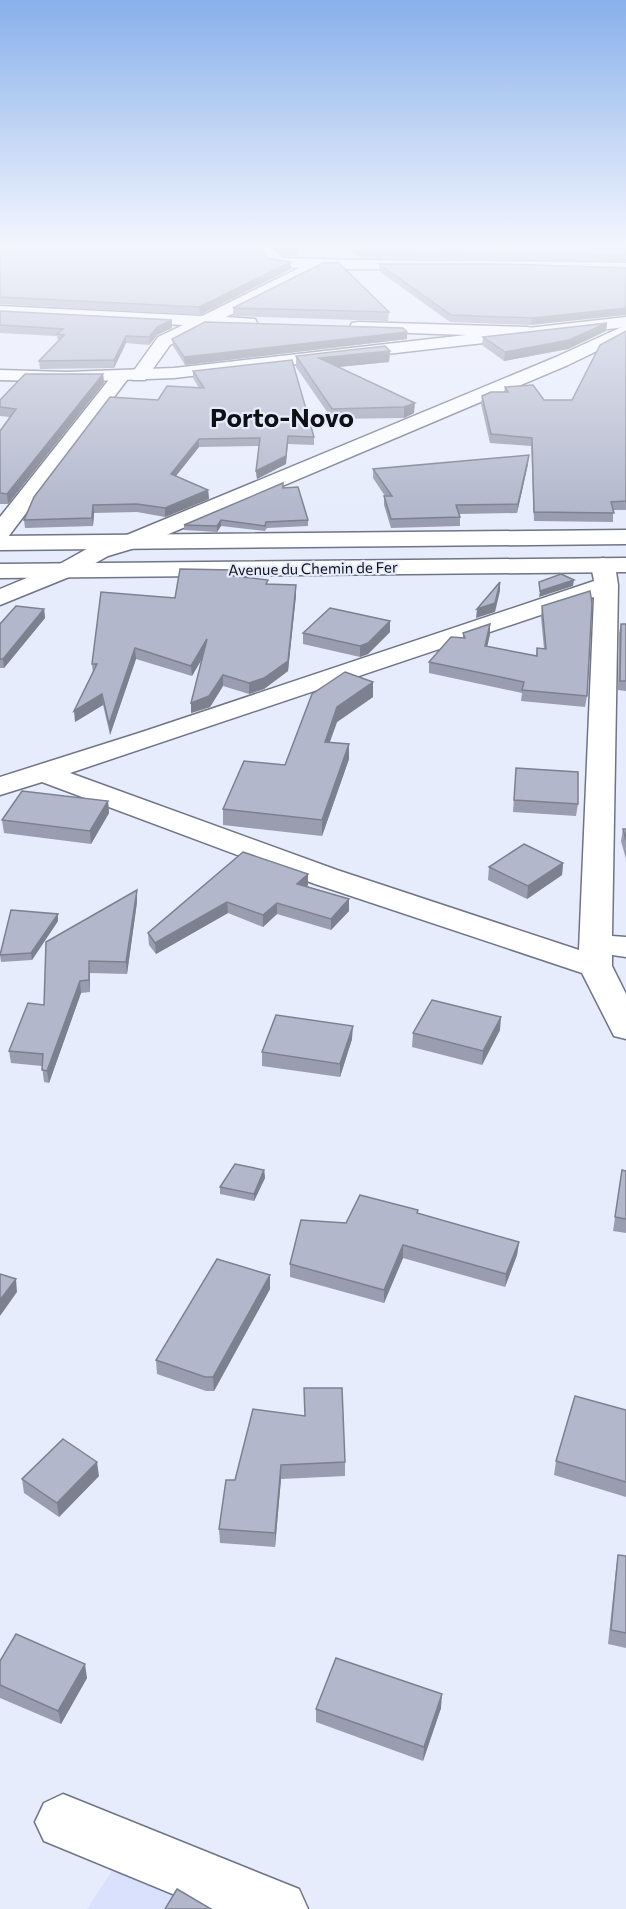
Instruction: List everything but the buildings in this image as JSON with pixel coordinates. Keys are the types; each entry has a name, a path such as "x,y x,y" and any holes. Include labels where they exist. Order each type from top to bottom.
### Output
{"street":[{"path":"0,532 130,376 164,341 180,333"},
{"path":"0,375 130,376 260,364 518,333"},
{"path":"0,598 66,570 100,551 130,542 562,361 620,333"},
{"name":"Avenue du Chemin de Fer","path":"0,543 626,537"},
{"name":"Avenue du Chemin de Fer","path":"0,571 611,572"},
{"path":"0,786 216,718 410,649 611,572 606,953 626,1028"},
{"path":"44,773 326,878 606,953"},
{"path":"63,1822 279,1909"}],"shaded area":[{"path":"115,1866 217,1909 87,1909"}],"district":[{"name":"Porto-Novo","path":"282,416"}]}
